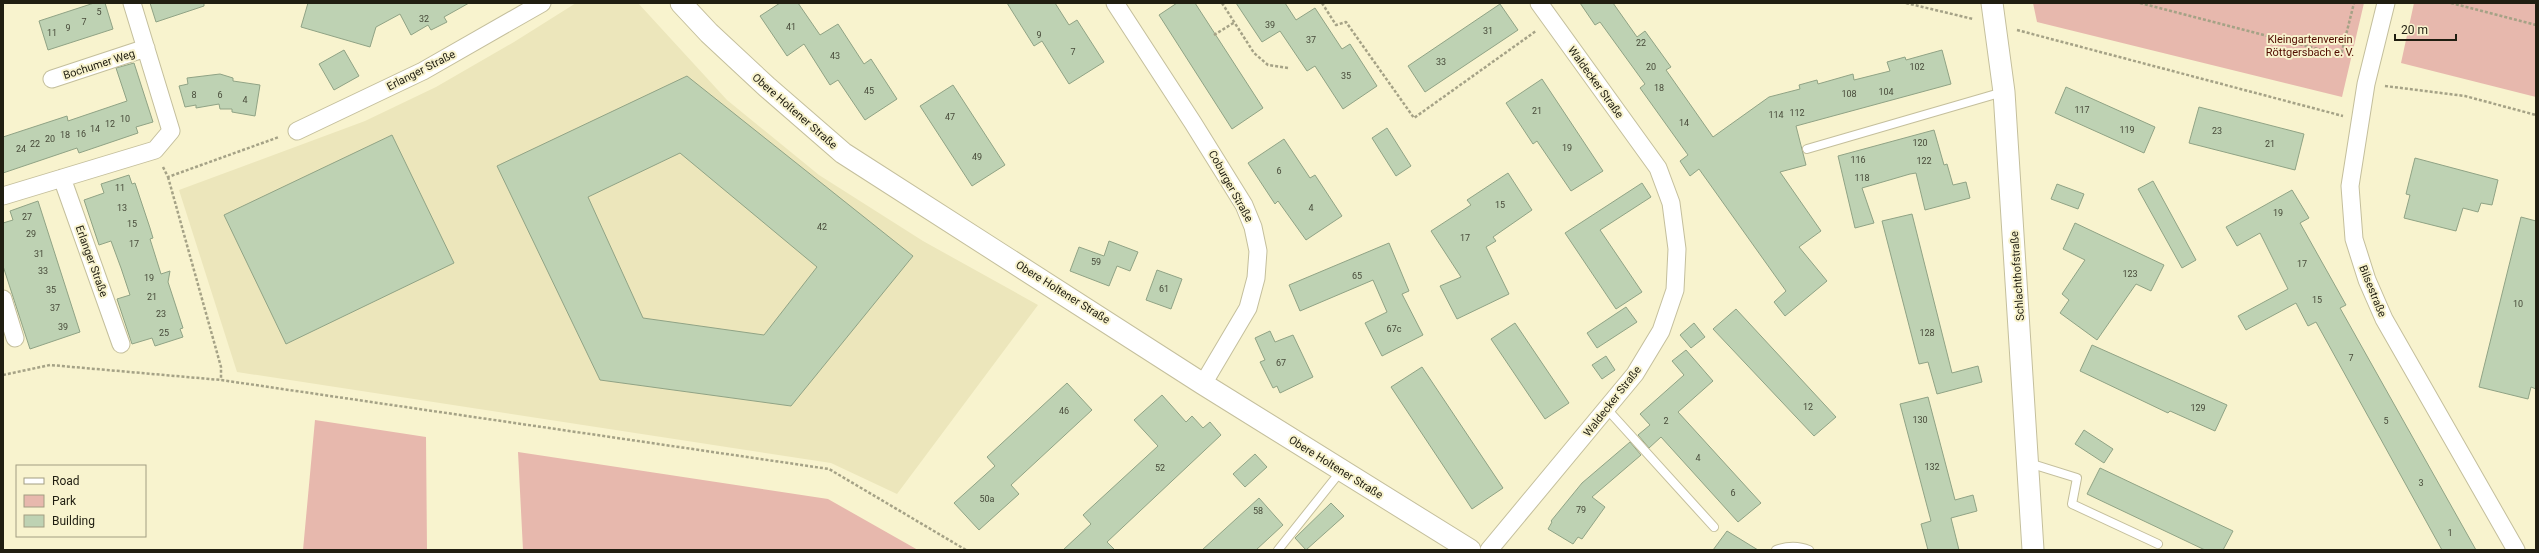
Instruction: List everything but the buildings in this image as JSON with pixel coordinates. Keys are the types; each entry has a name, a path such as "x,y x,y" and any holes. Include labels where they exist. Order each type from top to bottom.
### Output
{"street":[{"name":"Bochumer Weg","path":"132,3 172,131 155,150"},
{"name":"Erlanger Straße","path":"297,131 423,71 542,3"},
{"name":"Obere Holtener Straße","path":"681,3 709,33 767,87 843,153 1203,384 1470,550"},
{"name":"Coburger Straße","path":"1115,3 1244,205 1253,227 1258,251 1257,272 1248,308 1203,384"},
{"name":"Waldecker Straße","path":"1489,550 1606,408 1636,374 1661,331 1675,290 1677,248 1671,203 1658,168 1539,3"},
{"name":"Schlachthofstraße","path":"1992,3 1997,25 2004,92 2034,550"},
{"name":"Bilsestraße","path":"2386,3 2366,84 2350,186 2354,239 2367,280 2384,320 2516,550"},
{"name":"Bochumer Weg","path":"52,79 146,48"},
{"path":"3,196 155,150"},
{"name":"Erlanger Straße","path":"62,178 121,344"},
{"path":"3,299 15,338"}],"lane":[{"path":"1807,148 2004,92"},
{"path":"1606,408 1714,527"},
{"path":"2029,463 2078,478 2072,504 2158,544"},
{"path":"1278,550 1342,470"},
{"path":"1776,550 1787,546 1802,547 1809,550"}],"path":[{"path":"1222,3 1254,53 1268,65 1288,68"},
{"path":"1322,3 1336,25 1346,22 1414,118 1552,19"},
{"path":"1906,3 1997,25 2361,121"},
{"path":"2140,3 2341,55 2354,3"},
{"path":"2451,3 2536,25"},
{"path":"1214,35 1234,22"},
{"path":"2366,84 2466,96 2536,115"},
{"path":"168,177 297,131"},
{"path":"155,150 168,177 221,366 221,380"},
{"path":"3,375 50,365 221,380 829,469 966,550"}],"shaded area":[{"path":"576,3 638,3 727,100 819,175 923,241 1038,305 897,494 831,463 237,372 179,190 365,121 436,87 514,42"}],"green space":[{"name":"Kleingartenverein Röttgersbach e. V.","path":"2033,3 2364,3 2342,97 2037,22"},
{"path":"2414,3 2536,3 2536,97 2401,63"},
{"path":"315,420 426,437 427,550 303,550"},
{"path":"518,452 828,499 918,550 523,550"}]}
